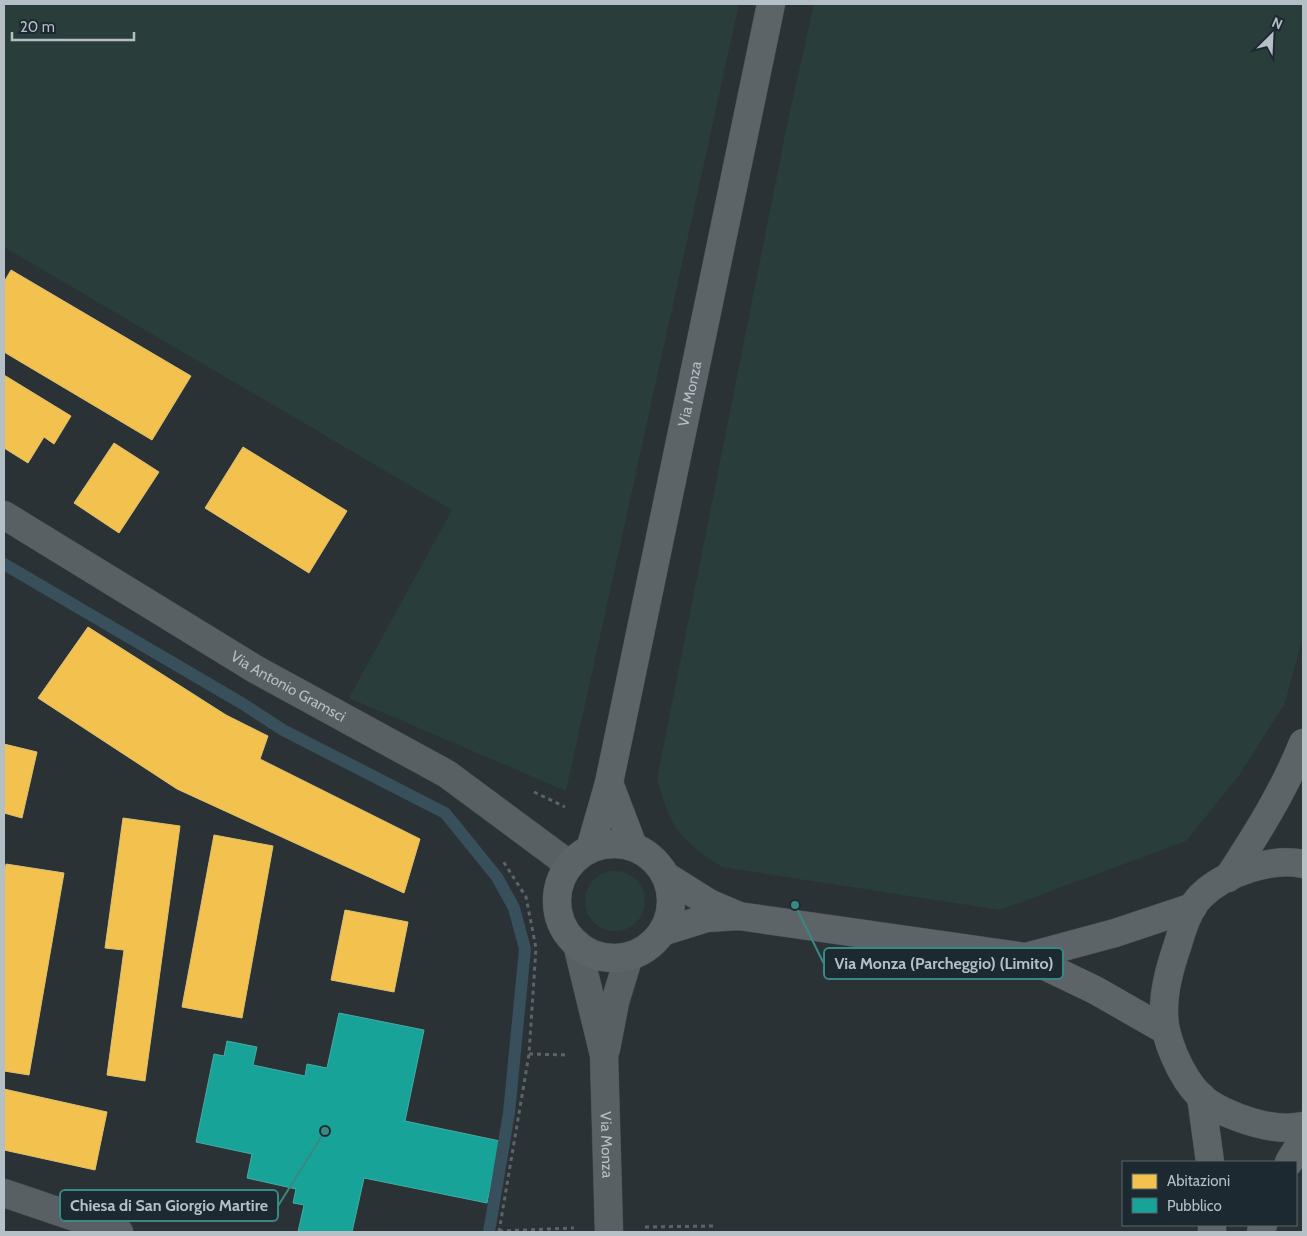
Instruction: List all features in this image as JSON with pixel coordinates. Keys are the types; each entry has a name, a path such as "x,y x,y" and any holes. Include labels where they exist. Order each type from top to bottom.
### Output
{"street":[{"name":"Via Monza","path":"590,849 609,783 771,4"},
{"name":"Via Antonio Gramsci","path":"4,515 140,601 255,669 447,774 559,857 567,868"},
{"path":"1228,878 1281,789 1303,743"},
{"path":"609,783 633,846"},
{"path":"666,876 671,899 671,911 662,932 647,948 619,958 597,956 577,944 565,930 557,902 560,883 567,868 574,859 590,849 613,844 633,846 654,860 666,876 709,903 739,916"},
{"path":"1210,1161 1200,1096 1173,1052 1165,1030 1164,1010 1172,961 1183,928 1193,907 1201,896 1228,878 1247,869 1264,864 1303,864"},
{"path":"1026,957 1115,933 1193,907"},
{"path":"662,932 707,918 739,916 1026,957 1096,990 1165,1030"},
{"name":"Via Monza","path":"577,944 604,1056 609,1232"},
{"name":"Via Monza","path":"604,1056 629,956"},
{"path":"1200,1096 1222,1111 1259,1124 1284,1128 1303,1126"},
{"path":"1290,1161 1303,1139"},
{"path":"4,1192 119,1232"}],"path":[{"path":"526,788 568,809"},
{"path":"499,1232 529,1054 536,948 526,897 501,858"}],"green space":[{"path":"4,4 739,4 566,791 349,698 452,510 4,247"},
{"path":"814,4 1303,4 1303,636 1285,703 1240,774 1186,841 1000,910 722,867 695,848 679,831 667,810 657,779 788,120"},
{"path":"615,871 632,876 640,884 645,901 640,918 632,926 615,931 598,926 590,918 585,901 590,884 598,876"}],"building: Abitazioni":[{"path":"11,270 191,376 152,440 4,352 4,282"},
{"path":"4,375 71,416 54,444 44,437 28,463 4,448"},
{"path":"114,443 159,472 119,533 74,503"},
{"path":"243,447 347,511 309,573 205,508"},
{"path":"88,627 226,715 268,736 260,759 420,839 404,893 177,789 38,698"},
{"path":"4,744 37,752 22,818 4,813"},
{"path":"123,818 180,826 145,1081 107,1075 124,950 105,948"},
{"path":"214,835 273,846 242,1018 182,1007"},
{"path":"6,864 64,873 29,1075 4,1071 4,877"},
{"path":"345,910 408,922 394,992 331,980"},
{"path":"4,1089 107,1112 95,1170 4,1150"}],"building: Pubblico":[{"path":"339,1013 424,1030 405,1121 500,1141 487,1203 364,1178 352,1232 298,1232 304,1205 293,1203 296,1189 247,1178 252,1154 196,1142 214,1054 224,1056 227,1041 257,1047 253,1065 305,1076 307,1064 327,1068"}],"waterway":[{"path":"4,564 243,704 283,730 445,813 497,877 514,908 525,949 509,1113 489,1232"}],"place":[{"name":"Via Monza (Parcheggio) (Limito)","path":"795,905"},
{"name":"Chiesa di San Giorgio Martire","path":"325,1131"}]}
